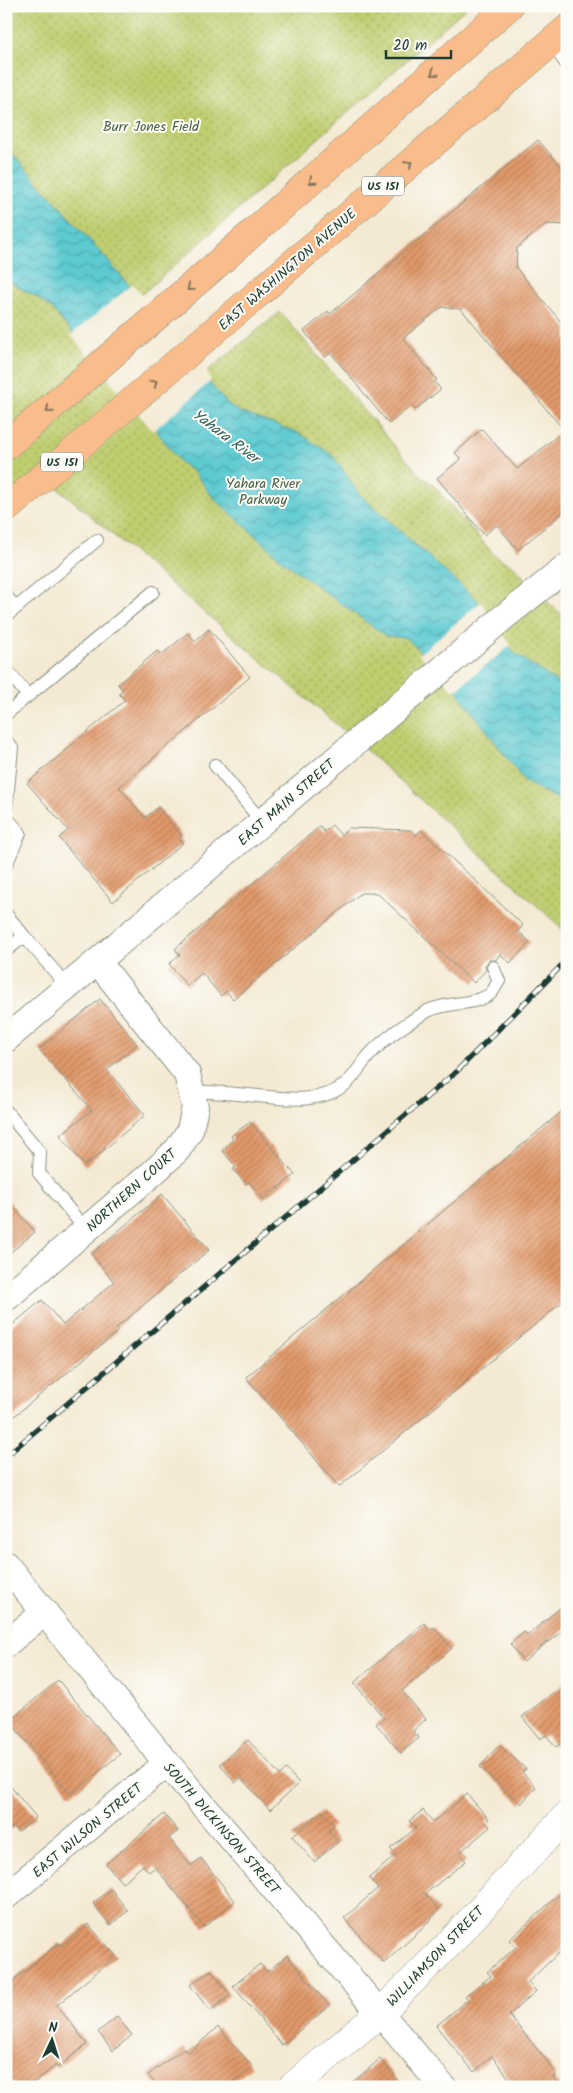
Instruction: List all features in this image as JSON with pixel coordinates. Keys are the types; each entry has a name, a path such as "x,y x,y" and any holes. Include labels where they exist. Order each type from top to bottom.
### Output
{"main road":[{"path":"6,446 168,307 509,6"},
{"name":"EAST WASHINGTON AVENUE","path":"6,509 559,35"}],"street":[{"name":"EAST MAIN STREET","path":"6,1039 504,616 567,567"},
{"name":"NORTHERN COURT","path":"6,1298 178,1150 190,1130 195,1107 187,1074 98,962"},
{"name":"SOUTH DICKINSON STREET","path":"6,1565 167,1763 443,2087"},
{"path":"6,1644 45,1612"},
{"name":"EAST WILSON STREET","path":"6,1896 167,1763"},
{"name":"WILLIAMSON STREET","path":"292,2087 381,2012 446,1947 567,1815"}],"lane":[{"path":"559,35 567,65"},
{"path":"6,596 11,612 97,540"},
{"path":"6,714 153,592"},
{"path":"6,669 28,696"},
{"path":"6,741 12,748 6,810"},
{"path":"215,765 262,822"},
{"path":"6,816 20,833 6,865"},
{"path":"6,914 68,987"},
{"path":"6,950 24,936"},
{"path":"191,1091 286,1099 310,1098 329,1094 346,1084 372,1052 394,1032 413,1019 432,1009 476,1000 490,994 499,981 493,967"},
{"path":"6,1112 40,1152 39,1173 86,1230"}],"green space":[{"name":"Yahara River Parkway","path":"6,6 468,6 140,296 205,373 280,312 418,473 434,486 495,556 515,567 536,592 567,619 567,933 356,741 45,477 6,509"}],"water":[{"name":"Yahara River","path":"6,147 156,316 205,373 209,383 227,403 239,412 299,433 331,454 358,493 477,600 513,652 567,689 567,804 525,782 453,686 407,638 386,636 333,598 282,560 212,496 195,473 181,463 159,434 53,310 38,298 6,280"}],"pier":[{"path":"133,284 207,372 211,381 153,431 71,335"},
{"path":"481,602 511,645 454,691 419,654"}],"building":[{"path":"538,140 567,173 567,225 546,224 517,248 516,268 567,329 567,509 518,550 497,525 484,535 437,478 461,459 455,453 482,429 517,469 564,430 461,309 442,307 403,338 437,380 434,382 441,389 415,410 411,406 389,424 331,353 325,357 304,331 328,311 330,314"},
{"path":"209,629 250,677 119,787 145,818 158,807 182,836 179,839 183,843 113,902 59,838 68,830 27,783 125,700 119,694 123,690 118,684 157,651 161,655 188,633 195,641"},
{"path":"332,825 341,835 349,828 411,830 416,835 421,830 523,925 518,931 530,942 510,963 500,954 496,960 489,960 485,966 486,970 474,983 377,893 361,893 233,999 226,991 221,996 202,973 187,986 169,964 180,955 175,949 320,826 324,832"},
{"path":"100,999 137,1044 107,1070 145,1115 85,1166 60,1135 92,1110 39,1049"},
{"path":"567,1107 567,1298 339,1487 246,1377"},
{"path":"250,1122 295,1175 263,1199 249,1182 246,1184 233,1169 236,1167 222,1150 233,1139 231,1136"},
{"path":"162,1194 209,1250 116,1328 118,1331 6,1423 6,1330 42,1300 63,1325 114,1282 91,1254"},
{"path":"6,1198 35,1232 6,1256"},
{"path":"567,1602 567,1627 524,1662 510,1644 524,1632 528,1635"},
{"path":"424,1623 430,1630 433,1627 452,1648 402,1691 426,1719 413,1731 419,1738 401,1753 376,1724 384,1718 354,1683"},
{"path":"58,1680 120,1754 71,1795 9,1721"},
{"path":"567,1682 567,1739 556,1747 546,1735 540,1739 522,1717"},
{"path":"248,1740 280,1775 286,1769 299,1783 270,1810 241,1778 235,1783 220,1764"},
{"path":"499,1745 526,1769 522,1772 536,1787 521,1804 480,1767"},
{"path":"6,1781 36,1817 18,1832 14,1827 6,1834"},
{"path":"467,1794 489,1819 486,1822 490,1827 459,1853 466,1861 425,1894 439,1910 423,1928 384,1963 344,1918 378,1888 369,1878 396,1855 390,1849 416,1828 409,1821 423,1810 433,1822"},
{"path":"322,1811 334,1825 328,1830 338,1842 314,1862 292,1836"},
{"path":"164,1814 178,1831 169,1838 191,1866 201,1858 235,1901 204,1927 155,1867 149,1872 143,1865 122,1883 106,1864"},
{"path":"567,1887 567,1945 528,1982 536,1991 509,2015 551,2066 556,2075 553,2077 561,2087 516,2087 492,2056 474,2072 436,2026 468,1999 465,1996 491,1976 487,1972 516,1947 509,1940"},
{"path":"111,1889 128,1911 110,1925 93,1903"},
{"path":"88,1924 116,1956 57,2005 87,2044 57,2068 56,2065 29,2087 17,2087 6,2074 6,1986 59,1943 62,1946"},
{"path":"287,1955 329,2006 282,2045 233,1986 260,1964 267,1972"},
{"path":"211,1970 230,1995 210,2011 190,1985"},
{"path":"117,2017 132,2035 113,2051 98,2032"},
{"path":"218,2027 252,2066 227,2087 158,2087 148,2075 184,2048 188,2053"},
{"path":"380,2059 403,2087 347,2087"}],"railway":[{"path":"6,1456 456,1072 567,960"}],"park label":[{"name":"Burr Jones Field","path":"151,126"}]}
